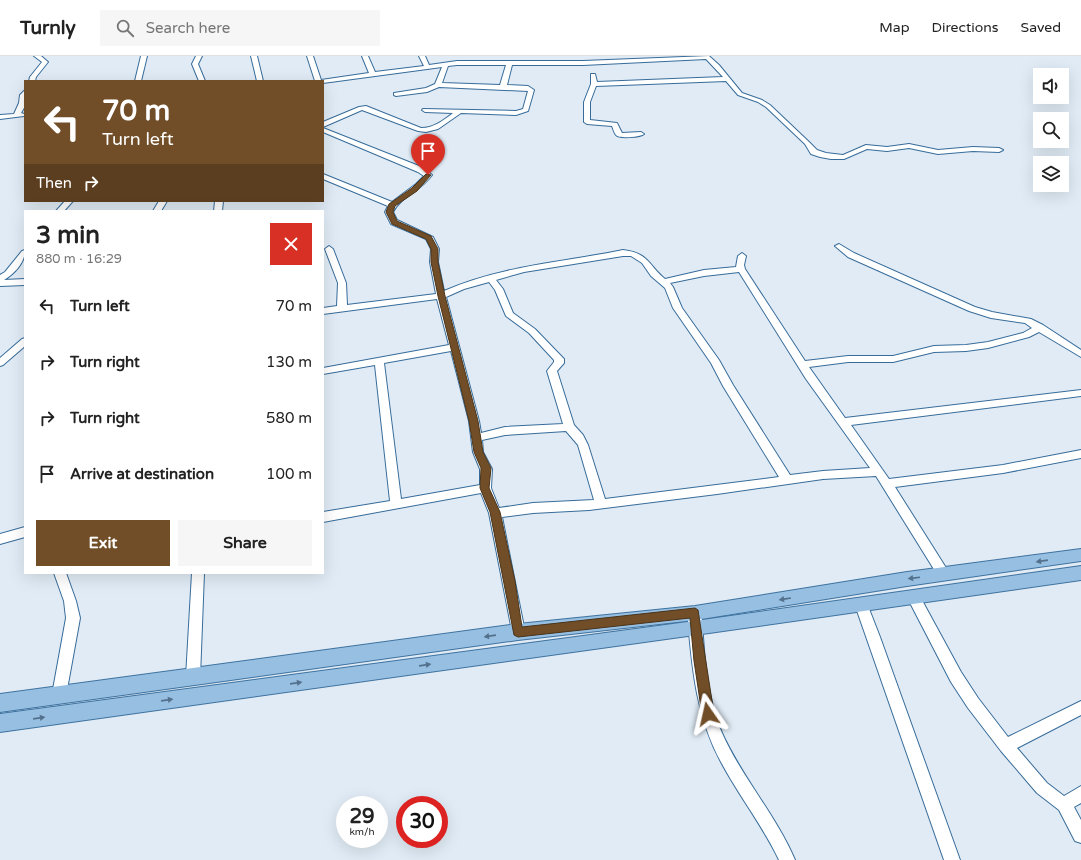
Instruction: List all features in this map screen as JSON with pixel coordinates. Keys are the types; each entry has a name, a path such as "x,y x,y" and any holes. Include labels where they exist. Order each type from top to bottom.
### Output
{"main road":[{"path":"0,724 695,621 907,579 1081,555"},
{"path":"0,703 518,632 695,621 862,605 1081,573"}],"street":[{"path":"32,80 32,77 45,62 37,56"},
{"path":"138,80 144,56"},
{"path":"199,56 195,64 202,80"},
{"path":"254,56 260,80"},
{"path":"310,56 318,80"},
{"path":"365,56 373,75"},
{"path":"422,56 428,68"},
{"path":"525,56 527,64"},
{"path":"580,56 583,63"},
{"path":"324,81 428,68 474,59 510,64 527,64 583,63 706,56 740,94 768,106 808,143 814,152 823,155 831,157 844,156 866,147 887,149 909,146 938,152 973,149 999,150"},
{"path":"438,86 446,64"},
{"path":"503,87 510,64"},
{"path":"593,75 594,84 587,102 587,122 615,124 619,135 641,134"},
{"path":"594,84 727,79"},
{"path":"396,94 427,90 438,86 523,87 531,90 526,110 516,112 425,110"},
{"path":"16,115 24,102"},
{"path":"324,125 361,108 366,108 424,131 437,127 460,111"},
{"path":"0,117 24,115"},
{"path":"324,130 427,173 428,175 423,182 392,205 389,212 394,222 429,237 436,252 434,262 441,296 474,421 478,452 486,468 485,488 495,512 518,632"},
{"path":"324,176 392,205"},
{"path":"61,210 68,202"},
{"path":"839,246 851,254 972,309 991,315 1021,319 1040,328 1081,354"},
{"path":"329,249 342,283 342,308"},
{"path":"324,311 441,296 461,287 523,270 572,263 622,253 633,254 645,261 654,274 669,287 678,308 716,362 728,386 786,480"},
{"path":"0,279 8,274 24,254"},
{"path":"742,256 740,265 741,269 802,365 879,472 944,575"},
{"path":"665,282 704,273 741,269"},
{"path":"490,278 499,289 507,310 512,318 532,331 559,359 560,363 552,371 569,427 579,438 583,446 601,503"},
{"path":"0,283 24,282"},
{"path":"0,286 0,291"},
{"path":"802,365 848,359 893,359 934,348 966,348 988,345 1026,335 1040,328"},
{"path":"0,363 24,341"},
{"path":"324,371 455,347"},
{"path":"379,361 396,505"},
{"path":"844,422 1081,393"},
{"path":"476,438 505,430 569,427"},
{"path":"886,484 1002,470 1081,454"},
{"path":"495,512 601,503 718,490 835,474 879,472"},
{"path":"324,517 485,488"},
{"path":"0,539 24,532"},
{"path":"59,695 73,613 73,609 63,586 60,574"},
{"path":"193,677 198,574"},
{"path":"913,597 956,677 973,703 1006,746 1042,788 1064,805 1081,835"},
{"path":"862,605 883,660 908,737 952,860"},
{"path":"695,621 708,714 719,742 734,770 779,841 787,860"},
{"path":"1006,746 1081,708"},
{"path":"1064,805 1081,794"}],"route":[{"path":"428,175 426,179 415,189 396,201 392,205 389,212 394,222 429,237 436,252 434,262 441,296 474,421 478,452 486,468 485,488 495,512 518,632 695,613 695,628 699,661 708,714"}]}
